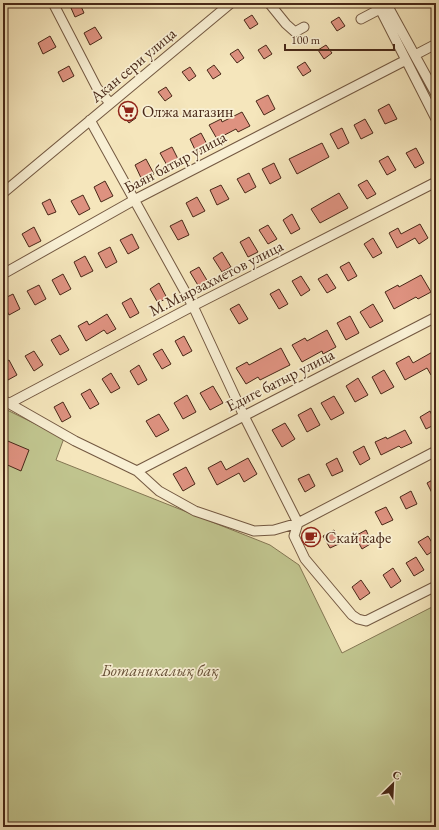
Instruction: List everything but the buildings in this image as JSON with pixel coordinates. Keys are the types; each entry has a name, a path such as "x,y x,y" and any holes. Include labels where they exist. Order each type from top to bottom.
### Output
{"street":[{"path":"53,3 97,88 110,103"},
{"name":"Акан сери улица","path":"5,191 231,3"},
{"path":"269,3 286,24 295,32 304,26"},
{"path":"361,19 381,5"},
{"path":"381,5 415,55 436,94"},
{"path":"381,5 406,60 436,119"},
{"path":"415,55 436,44"},
{"name":"Баян батыр улица","path":"3,274 136,199 406,60"},
{"path":"90,120 136,199 193,306 244,416 298,523 294,536 305,559 352,615 358,619 366,621 436,586"},
{"path":"3,180 5,191"},
{"name":"М.Мырзахметов улица","path":"6,402 436,182"},
{"name":"Едиге батыр улица","path":"137,471 436,317"},
{"path":"6,402 75,441 137,471 159,491 195,511 254,531 274,530 298,523 436,451"}],"green space":[{"name":"Ботаникалық бақ","path":"3,408 64,438 56,460 270,545 299,565 342,653 436,605 436,827 3,827"}],"place":[{"name":"Олжа магазин","path":"128,111"},
{"name":"Скай кафе","path":"311,537"}]}
